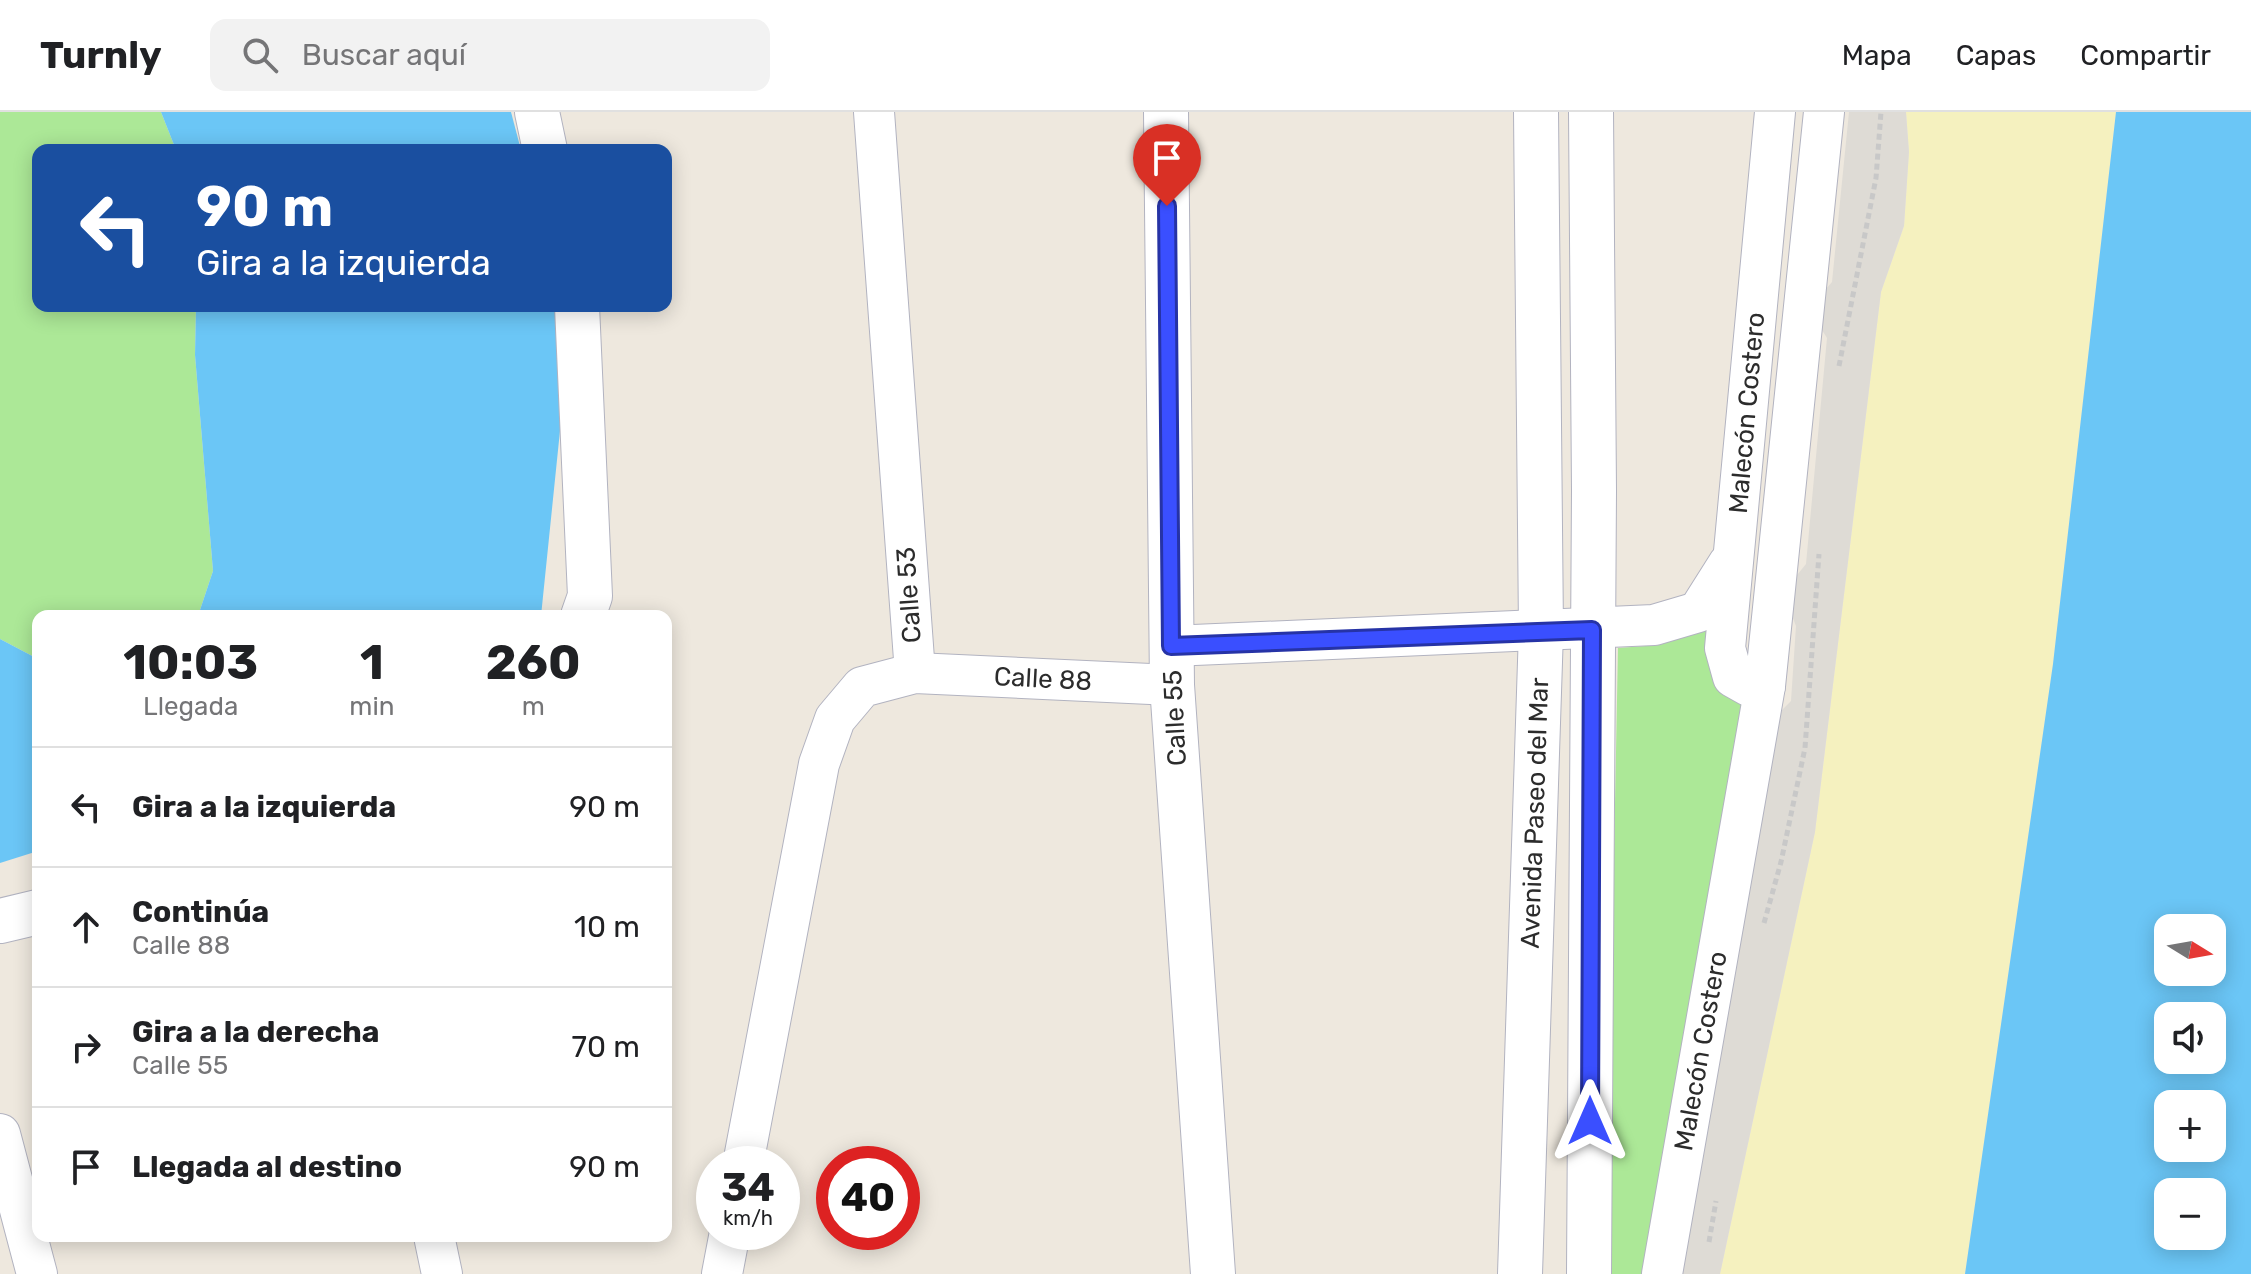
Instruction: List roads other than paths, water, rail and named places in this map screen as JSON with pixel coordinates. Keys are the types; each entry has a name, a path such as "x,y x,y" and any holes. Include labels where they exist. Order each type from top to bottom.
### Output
{"street":[{"path":"537,112 544,144"},
{"name":"Calle 53","path":"746,1146 819,764 835,719 862,687 915,673 874,112"},
{"name":"Calle 55","path":"1166,112 1171,666 1213,1274"},
{"name":"Avenida Paseo del Mar","path":"1520,1274 1541,631 1536,112"},
{"name":"Avenida Paseo del Mar","path":"1589,1274 1594,475 1591,112"},
{"path":"1773,129 1822,131"},
{"name":"Malecón Costero","path":"1765,686 1749,686 1733,677 1725,648 1773,129"},
{"name":"Malecón Costero","path":"1662,1274 1765,686 1822,131"},
{"path":"577,312 590,596 585,610"},
{"name":"Calle 88","path":"915,673 1171,666 1541,631 1654,625 1698,612 1734,555"},
{"path":"0,921 32,913"},
{"path":"0,1134 37,1274"},
{"path":"435,1242 442,1274"},
{"path":"722,1274 727,1250"}],"water":[{"path":"161,112 511,112 519,144 174,144"},
{"path":"2116,112 2251,112 2251,1274 1965,1274 2053,664"},
{"path":"196,312 561,312 569,343 542,610 200,610 213,571 195,355"},
{"path":"0,639 32,656 32,853 0,863"}]}
